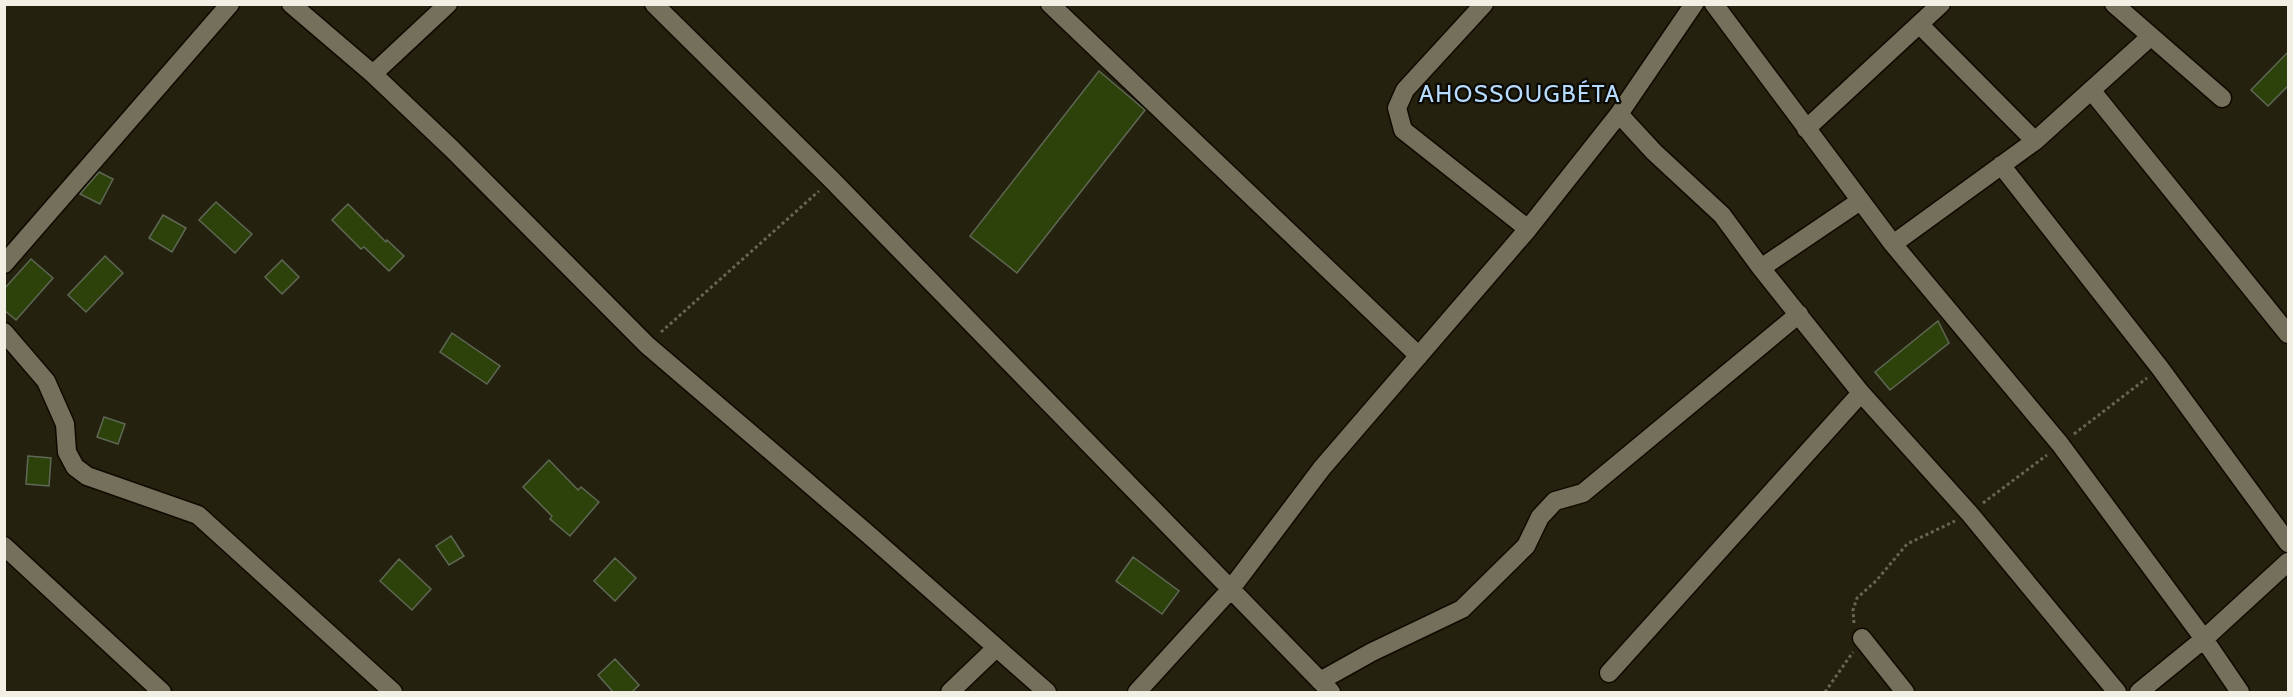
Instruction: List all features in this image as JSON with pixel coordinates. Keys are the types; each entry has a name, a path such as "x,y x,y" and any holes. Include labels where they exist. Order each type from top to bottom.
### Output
{"street":[{"path":"4,264 230,4"},
{"path":"291,4 373,74 452,149 647,345 869,535 1047,693"},
{"path":"373,74 448,4"},
{"path":"654,4 831,179 1325,687 1372,652 1462,609 1526,546 1540,518 1555,501 1583,493 1799,314"},
{"path":"1050,4 1419,356"},
{"path":"1484,4 1405,90 1397,108 1403,130 1527,229"},
{"path":"1137,693 1230,590 1322,468 1527,229 1619,114 1694,4"},
{"path":"1714,4 1893,244 2060,444 2204,639 2240,693"},
{"path":"1806,129 1941,4"},
{"path":"2114,4 2222,98"},
{"path":"1920,25 2035,141"},
{"path":"1893,244 2035,141 2150,37"},
{"path":"2091,90 2289,334"},
{"path":"1619,114 1654,152 1722,216 1861,393 1970,514 2117,693"},
{"path":"2001,165 2160,368 2289,543"},
{"path":"1761,268 1860,201"},
{"path":"4,332 46,381 65,424 67,452 75,467 87,476 198,515 393,693"},
{"path":"1609,673 1861,393"},
{"path":"4,546 162,693"},
{"path":"2139,693 2204,639 2289,562"},
{"path":"1862,638 1905,693"},
{"path":"950,693 996,648"}],"path":[{"path":"647,345 831,179"},
{"path":"1825,693 1862,638 1854,622 1853,610 1857,598 1876,581 1907,544 1970,514 2160,368"}],"building":[{"path":"2289,51 2289,85 2268,106 2251,90"},
{"path":"1099,71 1145,110 1017,273 970,236"},
{"path":"99,172 113,179 100,204 80,194"},
{"path":"216,202 252,234 235,253 199,220"},
{"path":"348,204 386,242 387,240 404,256 389,271 364,247 361,249 332,220"},
{"path":"163,215 186,228 172,252 149,238"},
{"path":"105,256 123,273 86,312 68,295"},
{"path":"31,259 53,278 16,320 4,310 4,289"},
{"path":"282,260 299,277 282,294 265,277"},
{"path":"1938,321 1949,343 1890,390 1875,372"},
{"path":"452,333 500,366 487,384 440,352"},
{"path":"104,417 125,424 118,444 97,437"},
{"path":"28,456 51,458 49,486 26,484"},
{"path":"549,460 578,490 581,487 599,502 570,536 550,519 552,516 523,487"},
{"path":"451,536 464,556 449,565 436,546"},
{"path":"1133,557 1179,591 1162,614 1116,581"},
{"path":"615,558 636,578 615,601 594,581"},
{"path":"399,559 431,589 412,610 380,581"},
{"path":"615,659 639,685 631,693 614,693 598,675"}],"district":[{"name":"AHOSSOUGBÉTA","path":"1520,94"}]}
